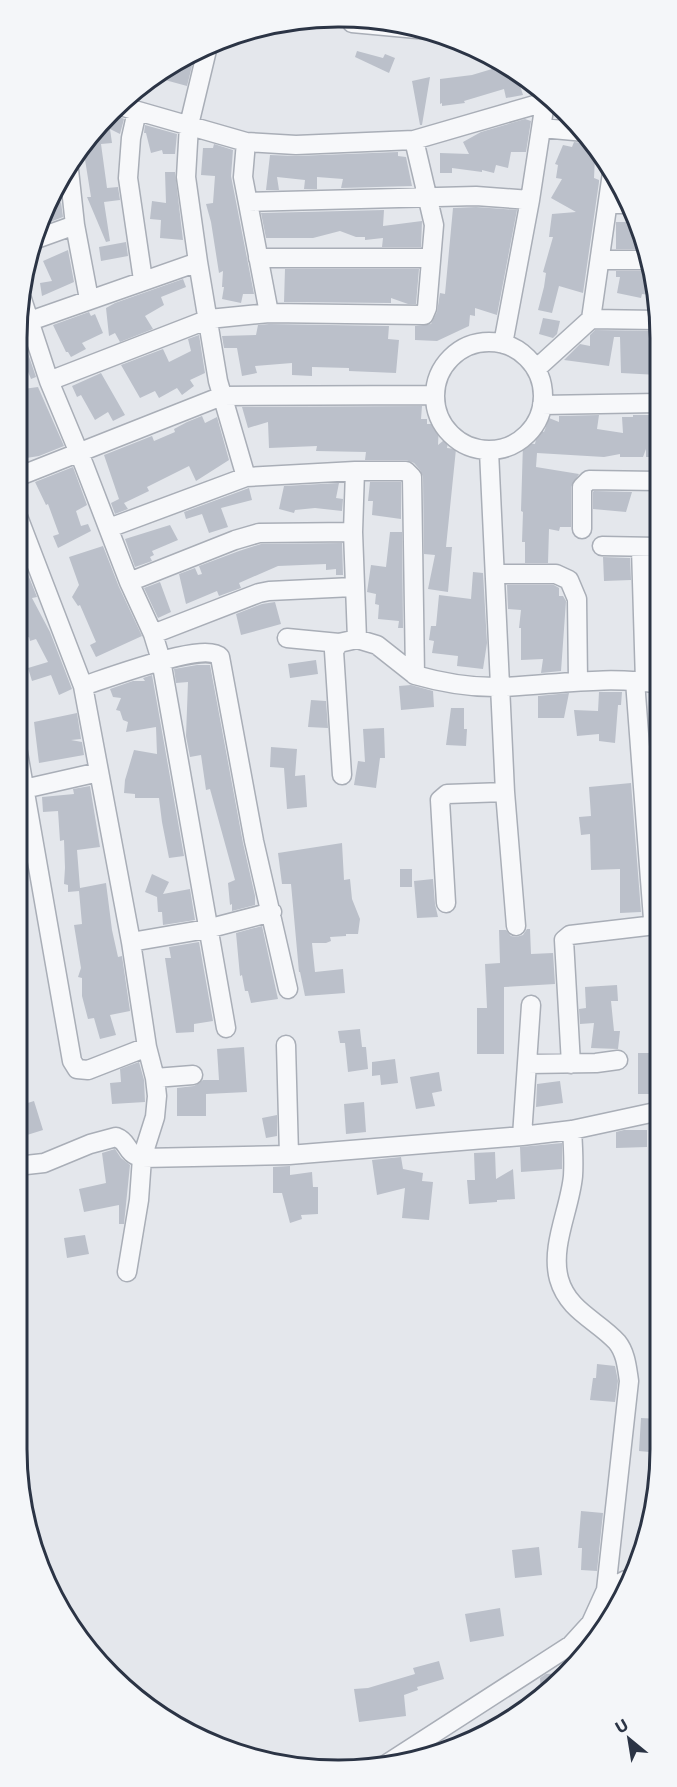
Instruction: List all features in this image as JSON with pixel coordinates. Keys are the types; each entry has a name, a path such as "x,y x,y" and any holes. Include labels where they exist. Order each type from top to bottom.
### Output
{"street":[{"path":"205,57 189,125 186,177 198,262 222,396 246,477"},
{"path":"143,280 128,178 131,109 246,142 296,145 414,140 540,101"},
{"path":"503,344 530,200 544,104"},
{"path":"542,128 571,131"},
{"path":"49,381 209,319 269,313 422,316 426,314 434,225 414,140"},
{"path":"246,142 243,177 269,313"},
{"path":"70,181 75,225 89,299"},
{"path":"536,369 591,319 610,187"},
{"path":"249,202 476,196 530,200"},
{"path":"608,204 619,204"},
{"path":"45,236 75,225"},
{"path":"258,258 431,258"},
{"path":"600,260 640,260"},
{"path":"30,321 198,262"},
{"path":"28,316 49,381 129,582 153,634 161,660 226,1028"},
{"path":"591,319 649,320"},
{"path":"487,342 503,344 527,357 536,369 543,393 536,423 524,438 501,449 489,451 465,446 445,430 437,414 434,395 437,379 444,364 456,353 471,345 487,342"},
{"path":"27,473 222,396 434,395"},
{"path":"542,405 650,403"},
{"path":"489,451 505,792 516,926"},
{"path":"109,528 246,477 355,471 406,471 412,477 415,675"},
{"path":"355,471 352,532 357,639"},
{"path":"582,529 582,487 585,482 589,480 650,481"},
{"path":"129,582 235,540 259,533 352,532"},
{"path":"602,546 650,548 646,682 650,818"},
{"path":"27,566 83,687 131,942 147,1047 155,1078 157,1096 154,1117 142,1158 139,1200 127,1272"},
{"path":"495,574 556,574 569,580 577,599 578,681"},
{"path":"153,634 259,593 353,586"},
{"path":"287,639 339,643 357,639 377,645 415,675 463,685 501,687 578,681 646,682"},
{"path":"339,643 334,658 342,775"},
{"path":"83,687 161,660 206,651 216,653 220,657 254,841 288,989"},
{"path":"27,788 99,772"},
{"path":"446,903 440,800 447,794 505,792"},
{"path":"27,806 64,1016 75,1065 81,1070 88,1070 147,1047"},
{"path":"131,942 207,929 272,912"},
{"path":"572,1064 564,940 570,935 647,926 650,924"},
{"path":"522,1136 531,1005"},
{"path":"286,1045 289,1155"},
{"path":"527,1064 572,1064 618,1060"},
{"path":"155,1078 193,1075"},
{"path":"27,1165 44,1163 90,1144 116,1137 123,1140 130,1154 142,1158 289,1155 522,1136 572,1130 650,1113"},
{"path":"404,1753 572,1645 591,1623 606,1590 629,1381 623,1352 617,1342 572,1305 559,1279 556,1263 573,1175 572,1130"},
{"path":"606,1590 619,1583"}],"building":[{"path":"357,51 383,58 385,54 395,58 389,73 355,57"},
{"path":"190,65 192,66 187,86 165,80"},
{"path":"492,69 520,85 523,95 506,98 504,89 464,101 465,103 442,106 442,103 440,104 440,79 472,75"},
{"path":"430,77 422,125 420,125 412,81"},
{"path":"120,117 124,119 120,134 110,129 112,143 101,144 107,188 118,187 120,200 104,202 110,241 106,242 87,197 91,197 85,157"},
{"path":"525,119 531,121 526,152 511,152 508,168 496,165 494,173 452,168 452,173 440,173 440,153 469,154 463,142 481,132"},
{"path":"145,125 177,134 175,154 163,154 162,150 151,153 146,133 144,133"},
{"path":"574,142 581,143 586,149 595,161 594,178 599,182 583,293 559,286 552,313 538,310 546,273 543,272 553,237 549,237 552,214 576,212 551,198 562,179 556,178 558,165 555,164 563,145 572,147"},
{"path":"214,144 233,150 231,176 254,294 243,294 241,303 222,299 223,271 219,273 206,204 213,203 215,176 201,175 203,148 213,148"},
{"path":"398,152 398,156 406,157 412,186 341,188 343,179 317,177 317,189 304,189 305,180 277,177 279,190 266,190 270,155"},
{"path":"165,172 175,172 183,240 160,238 161,220 150,219 152,201 166,203"},
{"path":"61,202 63,217 50,222 51,219 58,203"},
{"path":"453,208 517,210 497,315 475,308 475,316 470,315 469,326 437,341 415,340 415,326 431,324 437,312 440,293 445,294"},
{"path":"384,210 383,226 422,221 421,247 382,247 383,238 365,240 365,237 356,237 340,231 313,238 266,238 261,213"},
{"path":"616,222 627,222 636,249 616,249"},
{"path":"126,242 128,256 101,261 99,247"},
{"path":"68,250 74,282 42,296 40,283 52,281 43,261"},
{"path":"285,269 419,269 416,304 408,304 391,298 391,303 284,302"},
{"path":"616,271 642,271 646,295 642,294 641,298 617,293 620,277 616,277"},
{"path":"183,279 186,287 161,297 164,305 145,316 153,329 120,342 115,333 109,336 106,308"},
{"path":"89,312 91,316 95,314 103,333 82,343 86,349 71,357 66,352 53,325"},
{"path":"543,318 560,321 557,334 553,338 539,334"},
{"path":"258,325 389,326 388,339 399,340 396,373 312,367 312,376 292,375 292,363 255,366 257,373 242,376 237,348 224,348 222,336 256,335"},
{"path":"595,330 650,331 650,375 621,373 620,337 614,337 609,366 564,360 580,344 590,346 590,335"},
{"path":"199,335 205,373 190,380 194,386 182,395 177,388 159,398 155,391 140,398 121,365 163,349 169,362 191,351 188,339"},
{"path":"27,350 36,377 31,379 27,369"},
{"path":"101,373 125,415 113,421 108,412 95,420 81,395 77,397 72,386"},
{"path":"38,387 64,446 39,456 27,458 27,388"},
{"path":"422,406 421,419 427,419 427,424 439,424 438,445 449,436 447,448 456,449 446,547 452,547 448,592 428,589 435,555 424,554 423,477 414,463 406,460 365,460 366,452 316,451 317,446 269,448 268,422 248,428 242,407"},
{"path":"599,415 597,429 623,433 622,417 650,415 650,457 646,457 646,449 643,457 620,457 620,454 604,457 537,453 536,467 579,474 571,487 571,527 560,527 559,531 549,529 548,563 525,563 525,542 522,542 523,512 521,511 523,443 535,444 538,430 544,432 549,418 559,422 559,416"},
{"path":"202,416 205,423 217,417 229,460 196,481 189,466 147,487 149,491 124,503 128,509 115,514 111,503 119,499 104,455 152,436 154,441"},
{"path":"73,467 87,505 76,511 81,526 88,524 91,531 58,548 53,536 59,534 48,504 46,505 35,482"},
{"path":"370,482 401,482 401,519 372,515 373,501 368,501"},
{"path":"339,483 336,498 343,499 342,511 315,508 295,510 294,513 279,509 284,486"},
{"path":"249,488 252,500 221,508 228,527 209,533 202,514 186,519 184,512"},
{"path":"593,492 632,492 626,512 593,509"},
{"path":"170,525 178,540 152,551 154,555 150,557 152,561 135,567 125,539"},
{"path":"390,532 402,532 403,628 398,628 399,621 378,619 379,605 375,604 376,594 367,592 371,565 386,567"},
{"path":"342,543 343,575 336,575 336,569 326,570 326,564 278,566 239,583 241,588 219,596 217,591 186,604 179,574 195,568 198,575 202,574 199,566 261,544"},
{"path":"103,546 142,636 96,657 90,645 96,642 80,605 78,606 72,597 79,585 69,557"},
{"path":"603,557 630,558 631,580 604,581"},
{"path":"27,572 37,597 32,598 50,632 72,689 59,695 51,675 32,681 28,668 48,662 36,639 30,641 29,637 27,638"},
{"path":"473,572 483,573 487,643 483,669 457,666 458,656 432,653 434,641 429,640 431,626 436,626 439,595 471,599"},
{"path":"160,582 171,612 158,618 144,588"},
{"path":"507,585 554,585 559,588 559,596 563,596 566,601 561,671 541,673 543,659 521,660 521,628 519,628 521,610 508,609"},
{"path":"275,602 281,624 241,635 236,614 262,604"},
{"path":"316,660 318,674 290,678 288,664"},
{"path":"210,665 255,896 255,905 232,911 228,883 235,880 210,789 206,790 201,755 190,757 186,736 188,682 176,683 174,669"},
{"path":"152,675 184,856 169,858 159,798 135,798 135,794 124,793 125,780 134,750 157,754 156,727 126,732 128,722 123,720 120,711 116,710 121,698 113,697 110,689 133,681 145,681 143,678"},
{"path":"411,685 433,691 434,707 401,710 399,686"},
{"path":"599,692 622,692 621,705 618,705 615,743 599,741 599,734 577,736 574,710 598,711"},
{"path":"569,693 564,718 538,718 538,696"},
{"path":"311,700 326,701 328,728 308,727"},
{"path":"451,708 464,708 464,729 467,729 466,746 446,745"},
{"path":"77,713 81,739 71,740 82,742 84,755 39,763 34,722"},
{"path":"384,728 385,758 380,758 376,788 354,785 358,761 365,762 363,729"},
{"path":"271,747 297,749 295,776 305,775 307,807 287,809 284,768 270,767"},
{"path":"631,783 641,912 620,913 620,869 591,870 590,834 581,835 579,817 591,816 589,787"},
{"path":"90,786 100,847 77,850 80,888 106,883 112,930 118,957 122,956 130,1011 110,1015 116,1035 100,1039 94,1018 88,1019 82,996 82,978 78,977 81,968 74,925 82,924 79,891 68,892 68,885 64,884 64,840 60,841 58,811 43,812 42,797 74,794 73,789"},
{"path":"342,843 344,880 350,879 352,899 360,919 358,934 330,937 331,941 326,943 312,943 315,972 343,969 345,993 305,996 299,972 291,884 282,884 278,853"},
{"path":"400,869 412,869 412,887 400,887"},
{"path":"152,874 169,882 163,894 190,889 195,920 163,925 162,912 158,912 157,897 145,892"},
{"path":"433,879 438,917 417,918 414,881"},
{"path":"262,926 278,999 251,1003 248,991 245,991 242,975 240,976 236,933"},
{"path":"527,929 530,929 531,954 553,953 555,984 504,987 504,1054 477,1054 477,1008 487,1008 485,964 500,963 499,930 506,930 511,936 516,937 523,935"},
{"path":"199,942 213,1021 194,1024 194,1032 176,1033 165,958 171,958 169,947"},
{"path":"617,985 618,1001 611,1001 614,1031 620,1031 618,1049 591,1048 594,1023 580,1024 579,1009 586,1008 585,987"},
{"path":"360,1029 362,1047 366,1047 368,1069 348,1072 345,1043 340,1043 338,1031"},
{"path":"244,1047 247,1092 206,1094 206,1116 177,1116 177,1088 194,1086 203,1080 219,1080 217,1049"},
{"path":"638,1053 650,1053 650,1094 638,1094"},
{"path":"395,1059 398,1083 381,1085 380,1075 372,1076 372,1062"},
{"path":"139,1062 144,1080 145,1102 112,1104 110,1083 121,1082 120,1069"},
{"path":"439,1072 442,1091 432,1093 435,1106 416,1109 410,1077"},
{"path":"560,1081 563,1103 536,1107 537,1084"},
{"path":"34,1101 43,1130 27,1135 27,1103"},
{"path":"364,1102 366,1132 346,1134 344,1104"},
{"path":"277,1115 277,1136 266,1138 262,1118"},
{"path":"647,1130 647,1147 616,1148 616,1132"},
{"path":"562,1143 562,1169 521,1172 520,1147"},
{"path":"115,1149 130,1165 124,1224 119,1224 119,1205 84,1212 79,1189 106,1183 102,1153"},
{"path":"495,1152 496,1179 513,1169 515,1199 469,1204 467,1180 475,1180 474,1153"},
{"path":"401,1157 403,1169 423,1173 422,1181 433,1182 429,1220 402,1218 405,1188 377,1195 372,1160"},
{"path":"290,1166 290,1175 312,1172 313,1187 318,1187 318,1214 301,1215 302,1219 290,1223 282,1193 273,1193 273,1167"},
{"path":"85,1235 89,1254 67,1258 64,1238"},
{"path":"597,1364 615,1366 618,1381 615,1402 590,1400"},
{"path":"641,1418 650,1418 650,1452 639,1451"},
{"path":"581,1511 603,1513 597,1571 581,1570 582,1548 578,1548"},
{"path":"539,1547 542,1575 515,1578 512,1550"},
{"path":"500,1608 504,1636 470,1642 465,1614"},
{"path":"439,1661 444,1679 417,1687 418,1690 404,1695 406,1716 359,1722 354,1689 368,1688 415,1674 413,1668"},
{"path":"546,1674 554,1674 540,1686 540,1678"}]}
